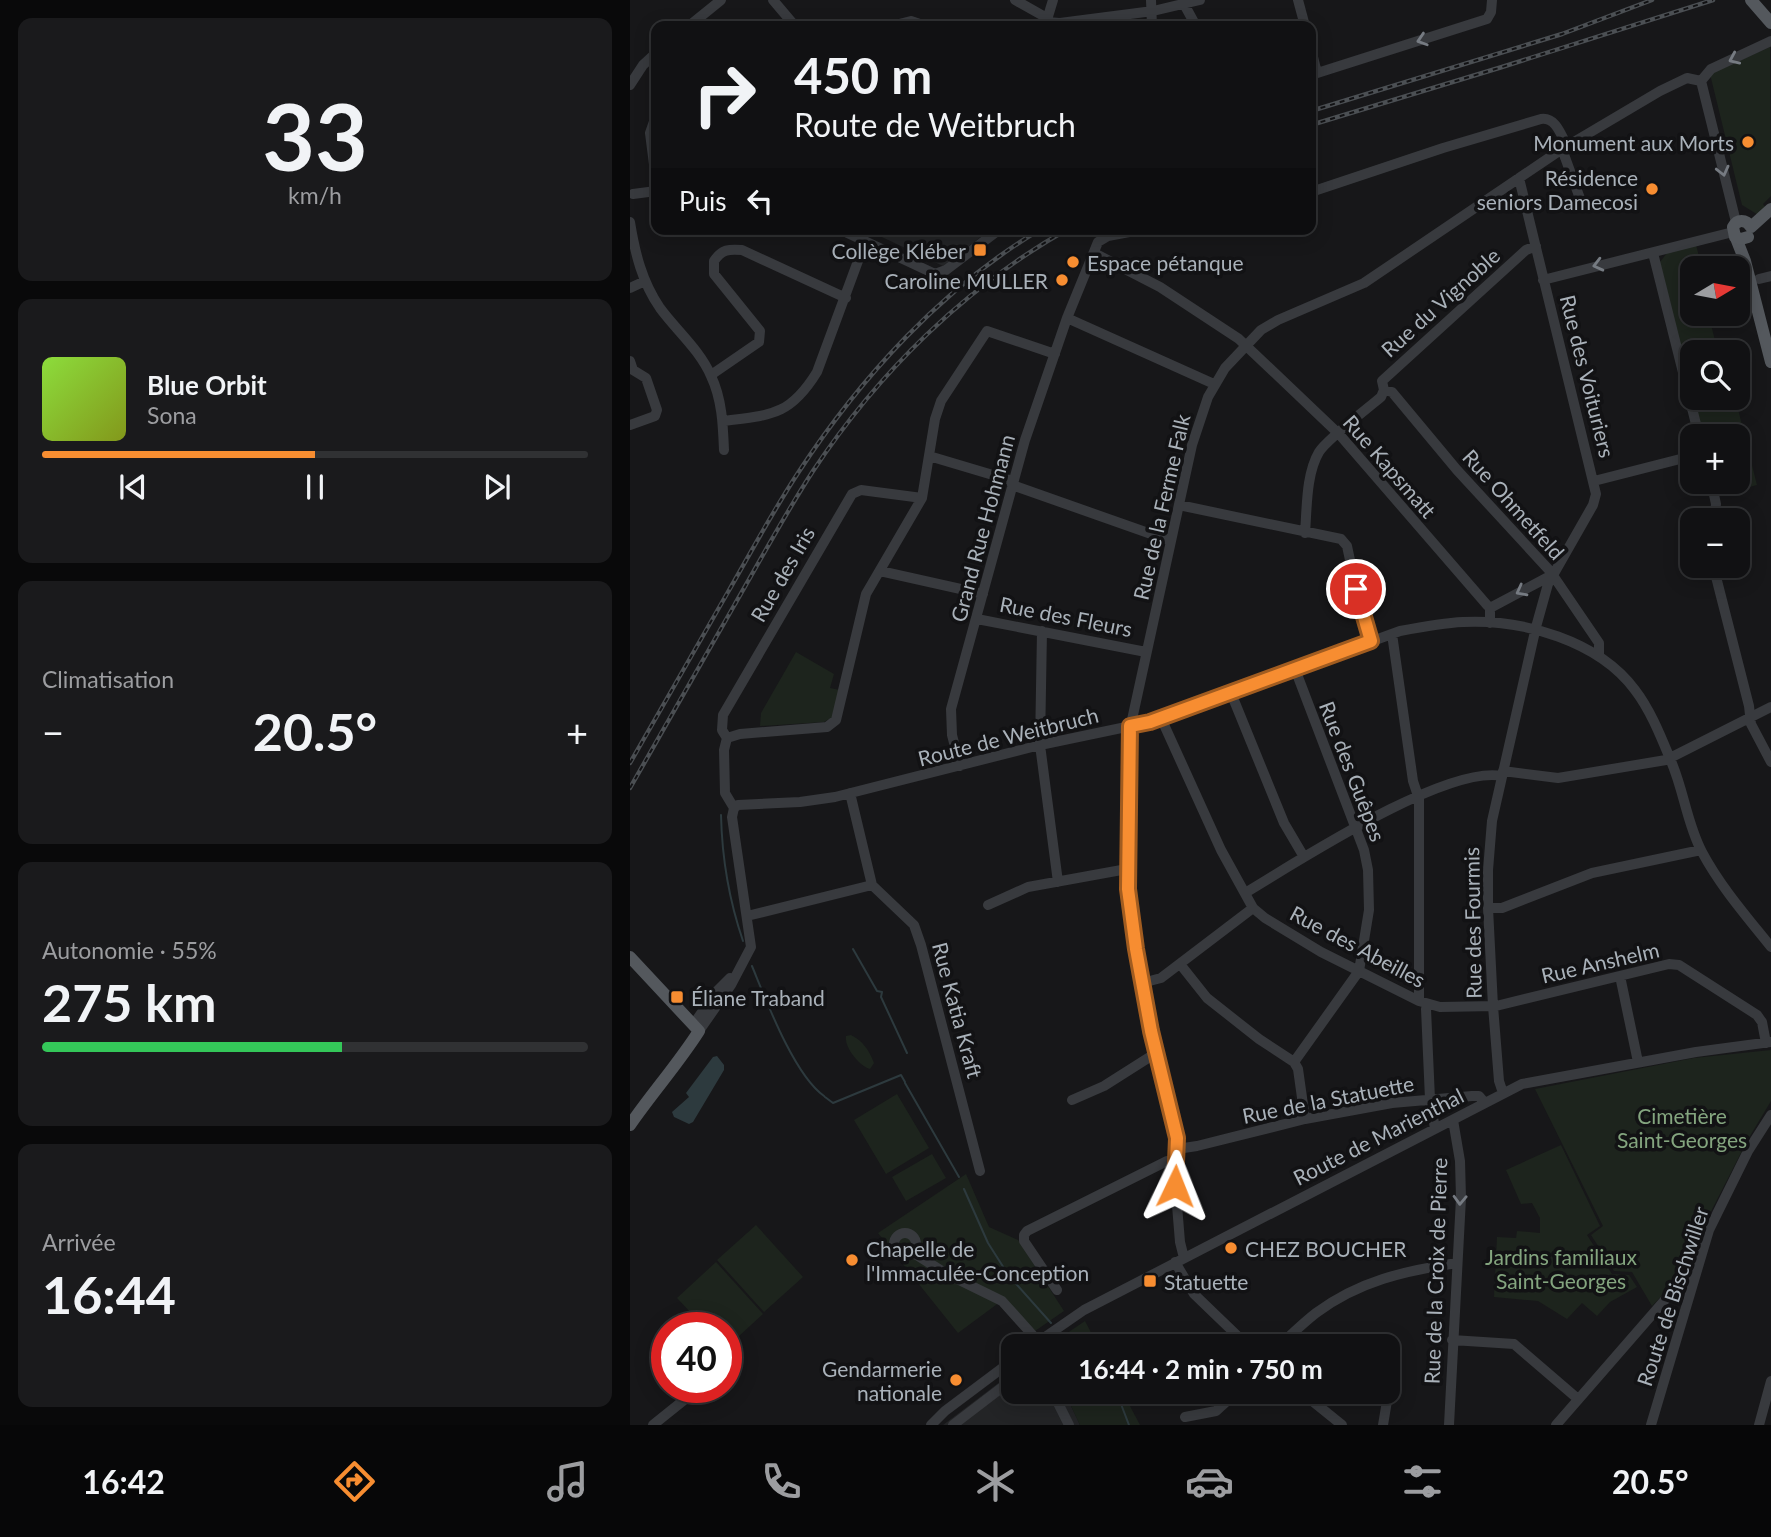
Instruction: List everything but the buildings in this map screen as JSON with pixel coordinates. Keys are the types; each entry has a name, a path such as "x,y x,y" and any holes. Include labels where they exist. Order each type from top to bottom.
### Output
{"main road":[{"path":"1751,0 1771,23"},
{"path":"1759,0 1771,11"},
{"path":"1771,209 1741,231 1745,261 1771,362"},
{"path":"630,959 694,1031 672,1072 630,1125"}],"street":[{"path":"695,21 721,0"},
{"path":"774,0 790,21"},
{"path":"1015,0 1045,21"},
{"path":"1046,21 1053,0"},
{"path":"1070,21 1152,5 1184,4 1200,0"},
{"path":"1298,0 1304,21"},
{"path":"1316,73 1487,19 1492,0"},
{"path":"1184,4 1193,21"},
{"name":"Rue de la Ferme Falk","path":"1180,1260 1175,1129 1142,983 1127,869 1130,726 1195,433 1214,384 1245,345 1261,330 1364,283 1565,148 1683,79 1694,78 1701,81 1711,69 1771,41"},
{"path":"630,85 651,58"},
{"path":"1543,279 1741,231 1701,81"},
{"path":"1316,190 1443,148 1547,118 1554,122 1565,148 1582,204"},
{"name":"Rue des Voituriers","path":"1519,178 1596,494 1593,505 1552,575 1537,631"},
{"path":"631,194 651,192"},
{"path":"630,222 636,257 645,281 659,306 701,358 711,375 723,421 724,450"},
{"path":"851,235 937,274 992,235"},
{"path":"1094,253 1098,242 1115,235"},
{"path":"723,421 760,416 792,405 817,372 865,242"},
{"name":"Rue du Vignoble","path":"1306,533 1313,469 1320,451 1381,397 1384,390 1382,381 1526,250 1536,246"},
{"path":"711,375 746,352 761,338 760,331 714,274 714,261 723,251 742,250 846,298"},
{"name":"Rue Kapsmatt","path":"1094,253 1188,303 1245,345 1339,434 1490,608"},
{"name":"Grand Rue Hohmann","path":"960,766 952,735 951,709 1013,483 1067,318 1094,253"},
{"path":"1653,253 1696,424"},
{"path":"1759,279 1771,276"},
{"path":"630,288 645,281"},
{"path":"1067,318 1214,384"},
{"path":"694,1031 731,985 751,947 734,808 725,793 724,750 727,738 740,734 827,727 836,720 866,594 922,498 935,419 941,401 987,331 1055,354"},
{"path":"630,425 655,416 657,410 646,378 631,367"},
{"name":"Rue Ohmetfeld","path":"1384,390 1392,392 1457,470 1552,575 1599,643 1600,656"},
{"path":"929,456 1013,483 1171,541"},
{"path":"1594,481 1680,459"},
{"name":"Rue des Iris","path":"727,738 722,730 723,715 852,494 861,490 922,498"},
{"path":"1179,505 1341,539 1347,546 1371,641"},
{"path":"880,571 983,594"},
{"path":"1490,623 1490,608 1552,575"},
{"path":"1716,578 1749,706 1749,719 1771,762"},
{"name":"Rue des Fleurs","path":"977,619 1146,652"},
{"name":"Route de Weitbruch","path":"734,808 738,805 811,801 850,793 1040,745 1130,726 1161,718 1392,634 1437,624 1490,623 1558,636 1600,656 1637,692 1670,759 1701,850 1771,947"},
{"path":"1042,631 1040,745 1058,882"},
{"name":"Rue des Fourmis","path":"1503,1093 1499,1081 1493,1006 1488,908 1489,846 1492,821 1537,631"},
{"path":"1392,634 1413,781 1418,797 1424,1003 1430,1099 1435,1129"},
{"name":"Rue des Guêpes","path":"1295,669 1364,850 1368,870 1369,910 1359,971"},
{"path":"1231,693 1284,823 1304,857"},
{"path":"1245,893 1356,828 1454,782 1503,773 1558,778 1670,759 1771,708"},
{"name":"Rue des Abeilles","path":"1161,718 1221,850 1253,908 1321,952 1424,1003 1493,1006"},
{"path":"747,916 872,886 850,793"},
{"path":"1488,908 1502,908 1592,873 1701,850"},
{"path":"988,905 1028,887 1127,869"},
{"name":"Rue Katia Kraft","path":"872,886 914,925 980,1171"},
{"path":"1142,983 1161,978 1253,908"},
{"path":"1180,964 1207,998 1259,1039 1294,1062 1298,1069 1306,1119"},
{"name":"Rue Anshelm","path":"1493,1006 1669,964 1679,965 1757,1015 1768,1042"},
{"path":"1294,1062 1359,971"},
{"path":"1620,976 1638,1062"},
{"name":"Route de Marienthal","path":"1048,1334 1084,1310 1503,1093 1530,1082 1768,1042"},
{"path":"1072,1100 1104,1086 1156,1054"},
{"name":"Rue de la Statuette","path":"1177,1149 1306,1119 1392,1103 1479,1096 1485,1103"},
{"name":"Route de Bischwiller","path":"1651,1425 1709,1230 1733,1181 1767,1132 1771,1115"},
{"name":"Rue de la Croix de Pierre","path":"1449,1425 1461,1173 1458,1137 1453,1119"},
{"path":"1057,1290 1024,1241 1027,1231 1167,1161 1176,1161"},
{"path":"912,1252 945,1273 998,1298 1028,1334"},
{"path":"1180,1260 1194,1294 1236,1334"},
{"path":"1292,1334 1315,1313 1361,1286 1395,1273 1457,1263"},
{"path":"1556,1425 1684,1278 1695,1277"},
{"path":"1452,1340 1514,1344 1578,1399"},
{"path":"922,1425 1001,1369"},
{"path":"1759,1425 1771,1381"},
{"path":"953,1425 1001,1388"},
{"path":"653,1425 680,1403"},
{"path":"1058,1404 1069,1425"},
{"path":"1185,1417 1216,1411 1224,1404"},
{"path":"1316,1404 1342,1425"},
{"path":"1383,1425 1386,1404"},
{"path":"931,1425 945,1411"}],"shaded area":[{"name":"Collège Kléber","path":"878,235 983,235 943,266"},
{"path":"717,1056 724,1065 724,1070 693,1122 689,1124 674,1117 672,1112 689,1097 686,1093 713,1057"},
{"path":"1001,1381 1001,1404 1070,1404 1080,1425 943,1425"}],"green space":[{"path":"1770,47 1771,196 1763,204 1766,208 1760,216 1742,205 1710,74"},
{"path":"1696,245 1699,256 1680,256 1680,326 1711,326 1715,340 1680,340 1680,345 1660,262 1667,253"},
{"path":"1696,410 1738,410 1742,424 1700,424"},
{"path":"1750,457 1757,485 1750,487"},
{"path":"796,652 834,674 830,688 840,690 833,717 824,722 760,726 761,713"},
{"path":"851,1035 862,1043 870,1054 874,1063 870,1069 853,1056 846,1040 846,1036"},
{"name":"Cimetière Saint-Georges","path":"1771,1050 1771,1101 1747,1141 1675,1282 1652,1306 1632,1272 1614,1271 1591,1235 1603,1226 1535,1089 1694,1058"},
{"path":"897,1094 929,1148 886,1174 854,1120"},
{"name":"Jardins familiaux Saint-Georges","path":"1561,1145 1600,1226 1587,1235 1612,1274 1629,1275 1637,1287 1610,1302 1597,1316 1582,1303 1567,1319 1538,1301 1494,1297 1497,1237 1516,1238 1517,1231 1540,1233 1540,1218 1532,1203 1521,1204 1506,1170"},
{"path":"932,1154 946,1178 906,1201 892,1177"},
{"path":"966,1174 989,1227 1018,1240 1064,1311 1035,1331 1004,1299 958,1333 878,1233"},
{"path":"756,1225 803,1277 764,1312 717,1260"},
{"path":"716,1262 763,1314 742,1333 742,1312 690,1312 677,1298"},
{"path":"1085,1321 1092,1334 1066,1334"},
{"path":"1070,1404 1129,1404 1140,1425 1080,1425"}],"waterway":[{"path":"721,815 727,879 743,941"},
{"path":"853,949 877,991 882,992 881,997 907,1053"},
{"path":"752,966 792,1055 802,1072 824,1096"},
{"path":"825,1097 833,1103 901,1075 905,1082"},
{"path":"905,1083 959,1177"},
{"path":"964,1189 988,1243 1009,1276 1051,1323"},
{"path":"1121,1404 1129,1425"}],"railway":[{"path":"1316,109 1562,34 1652,0"},
{"path":"1316,123 1713,0"},
{"path":"630,763 780,502 848,403 876,369 937,307 970,278 1032,235"},
{"path":"630,788 783,520 838,435 895,367 959,305 1030,252 1058,235"}],"place":[{"name":"Monument aux Morts","path":"1748,142"},
{"name":"Résidence seniors Damecosi","path":"1652,189"},
{"name":"Collège Kléber","path":"980,250"},
{"name":"Espace pétanque","path":"1073,262"},
{"name":"Caroline MULLER","path":"1062,280"},
{"name":"Éliane Traband","path":"677,997"},
{"name":"CHEZ BOUCHER","path":"1231,1248"},
{"name":"Chapelle de l'Immaculée-Conception","path":"852,1260"},
{"name":"Statuette","path":"1150,1281"},
{"name":"Gendarmerie nationale","path":"956,1380"}],"route":[{"path":"1175,1186 1177,1138 1151,1031 1128,889 1130,726 1150,722 1371,641 1356,589"}]}
